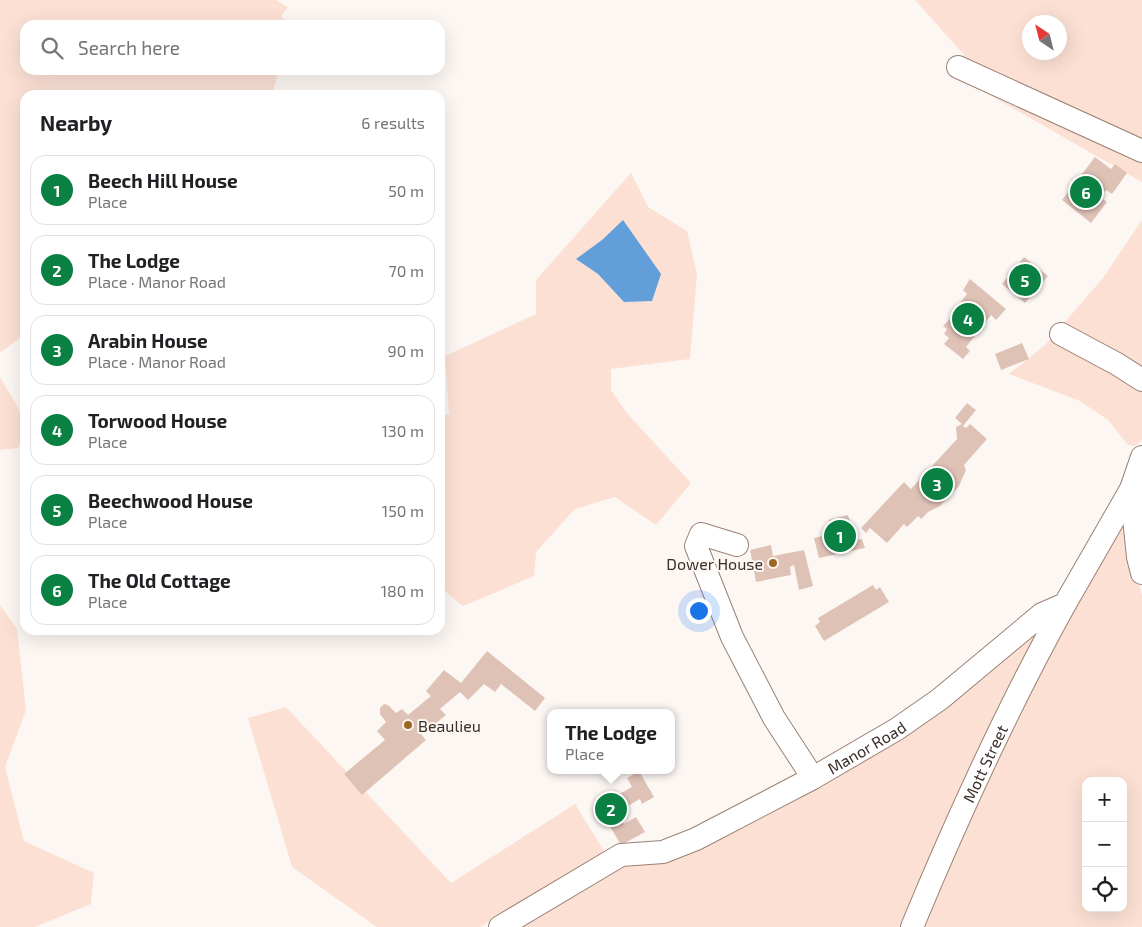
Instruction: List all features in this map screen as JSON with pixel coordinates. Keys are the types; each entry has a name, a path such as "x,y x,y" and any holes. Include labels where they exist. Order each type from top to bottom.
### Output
{"street":[{"path":"958,67 1142,152"},
{"path":"1061,334 1118,364 1142,380"},
{"path":"1065,604 1131,489 1142,458"},
{"path":"1131,489 1138,557 1142,573"},
{"path":"737,545 701,534 696,546 732,637 774,718 813,778"},
{"name":"Manor Road","path":"500,927 621,855 663,852 696,839 813,778 897,729 940,699 1042,614 1065,604"},
{"name":"Mott Street","path":"912,927 949,839 1020,684 1065,604"}],"shaded area":[{"path":"0,0 276,0 288,7 281,17 286,20 20,20 20,75 278,75 273,90 20,90 20,338 0,353"},
{"path":"915,0 1142,0 1142,182 988,94 963,54"},
{"path":"631,173 648,207 687,231 697,274 690,359 611,369 611,390 626,412 691,483 656,525 615,497 575,509 536,552 534,576 463,606 445,591 445,415 449,414 445,356 536,314 536,280"},
{"path":"1142,220 1142,440 1135,446 1128,445 1108,420 1080,401 1009,374 1044,346 1103,278"},
{"path":"0,377 20,412 20,444 18,448 0,450"},
{"path":"1126,520 1142,596 1142,927 920,927 1056,633"},
{"path":"0,605 17,629 26,710 5,767 24,841 94,873 91,904 35,927 0,927"},
{"path":"1045,622 903,927 513,927 614,869 690,847"},
{"path":"286,707 451,883 575,804 606,854 480,927 377,927 292,867 248,718"}],"water":[{"path":"623,220 661,274 652,301 624,302 598,274 576,259 602,240"}],"building":[{"path":"1095,157 1111,169 1115,164 1127,173 1112,194 1106,190 1100,197 1107,202 1091,223 1062,200"},
{"path":"1024,257 1048,276 1025,303 1002,284"},
{"path":"970,279 1006,309 996,320 991,315 966,347 970,351 963,359 944,344 949,338 944,334 947,329 943,326 963,305 960,303 967,294 963,290"},
{"path":"1022,343 1029,359 1001,370 995,354"},
{"path":"967,403 976,410 963,426 966,428 970,424 987,439 964,465 966,470 959,486 940,506 928,512 921,519 918,516 907,527 904,524 887,543 870,528 866,533 861,528 904,482 911,489 957,439 956,427 962,424 955,418"},
{"path":"848,515 853,533 856,534 858,540 862,539 865,548 819,558 814,538 832,534 829,520"},
{"name":"Dower House","path":"771,545 773,556 804,550 813,586 799,590 794,565 790,567 791,575 756,582 750,550"},
{"path":"873,585 876,590 880,587 889,602 824,641 815,626 820,622 818,618"},
{"name":"Beaulieu","path":"487,651 545,698 535,711 501,684 495,692 484,684 468,700 460,692 440,709 446,715 430,728 428,733 420,733 426,740 362,795 344,774 385,740 377,731 386,722 380,714 380,708 384,704 388,705 396,713 402,709 408,715 431,696 426,691 444,670 461,683"},
{"path":"634,774 641,774 654,797 642,804 640,799 617,812 624,824 636,817 645,832 621,845 598,806 632,787 627,778"}],"place":[{"name":"The Old Cottage","path":"1086,192"},
{"name":"Beechwood House","path":"1025,280"},
{"name":"Torwood House","path":"968,319"},
{"name":"Arabin House","path":"937,484"},
{"name":"Beech Hill House","path":"840,536"},
{"name":"Dower House","path":"773,563"},
{"name":"Beaulieu","path":"408,725"},
{"name":"The Lodge","path":"611,809"}]}
